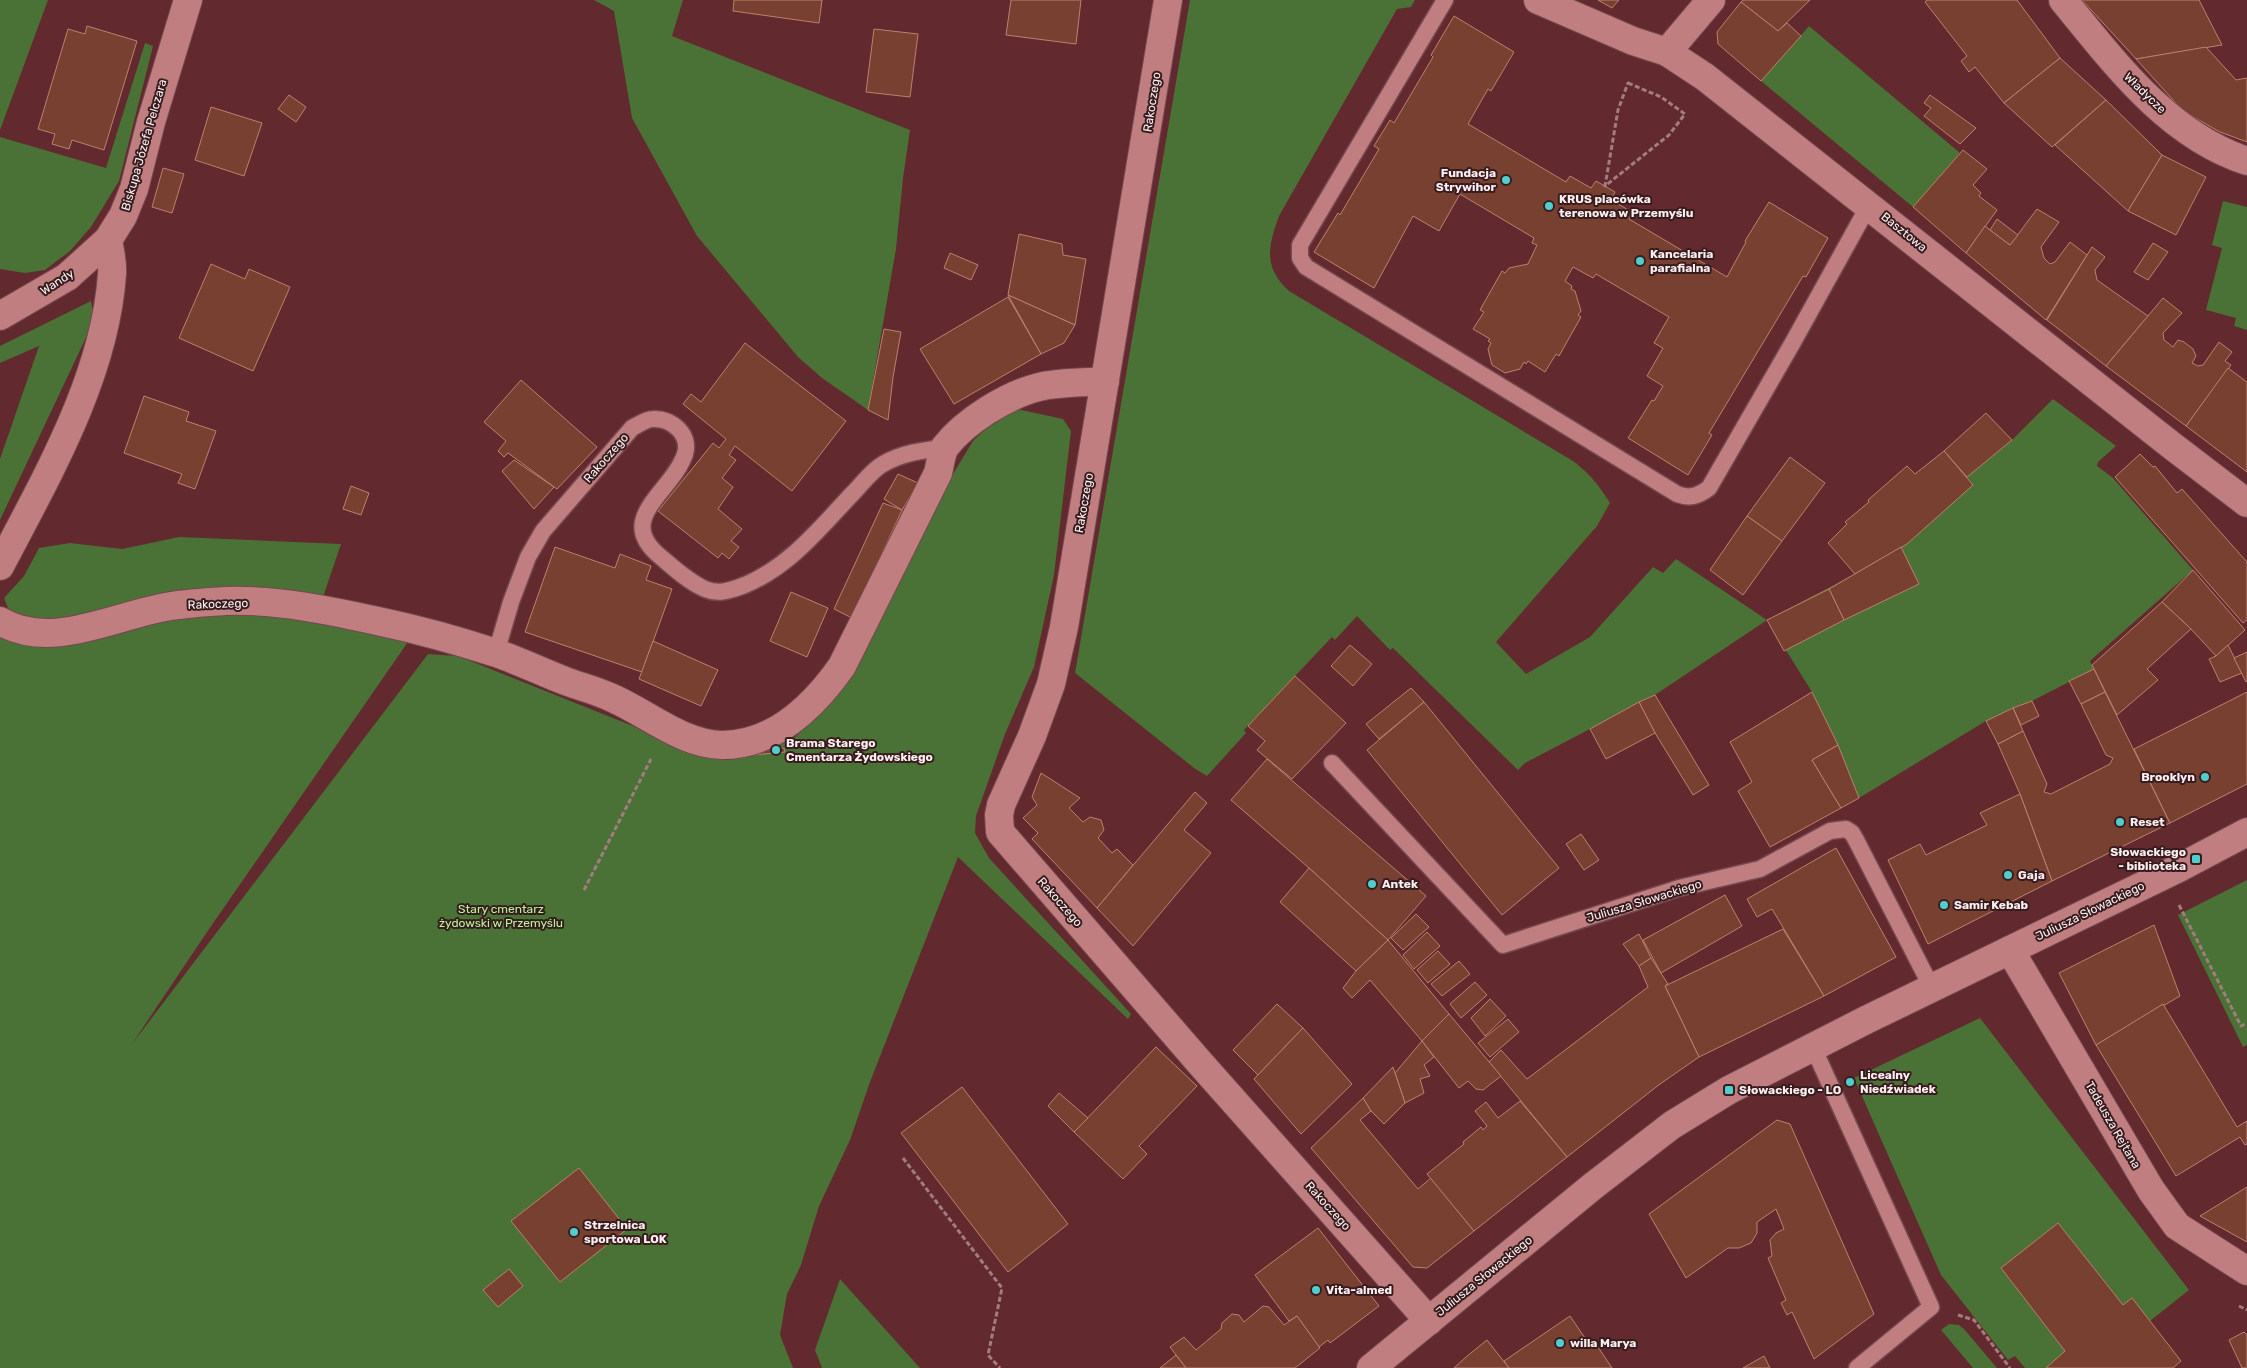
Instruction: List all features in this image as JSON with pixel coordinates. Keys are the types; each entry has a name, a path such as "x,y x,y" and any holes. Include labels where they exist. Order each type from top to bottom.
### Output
{"street":[{"name":"Biskupa Józefa Pelczara","path":"108,240 123,216 134,189 151,122 188,0"},
{"name":"Rakoczego","path":"1168,0 1064,627 1053,674 1032,736 998,816 1000,832 1200,1063 1430,1321"},
{"name":"Basztowa","path":"1538,0 1633,41 1666,52 1705,77 2247,503"},
{"path":"1666,52 1711,0"},
{"name":"Władycze","path":"2063,0 2113,61 2150,101 2188,131 2233,156 2247,160"},
{"name":"Wandy","path":"0,316 67,277 108,240"},
{"path":"0,566 44,482 90,378 110,291 112,272 108,240"},
{"path":"944,448 981,415 1010,397 1040,387 1105,381"},
{"name":"Rakoczego","path":"0,621 21,630 46,634 80,629 170,606 227,601 266,603 383,622 496,653 609,696 641,711 691,739 721,745 743,742 761,737 792,720 825,690 842,666 938,473 944,448"},
{"name":"Juliusza Słowackiego","path":"1372,1368 1593,1186 1672,1125 1729,1090 2247,832"},
{"name":"Tadeusza Rejtana","path":"2010,950 2151,1190 2177,1226 2247,1271"}],"lane":[{"path":"1445,0 1300,245 1300,258 1306,267 1676,494 1684,497 1694,497 1709,488 1869,205"},
{"name":"Rakoczego","path":"496,653 511,602 528,557 543,530 632,428 650,419 664,419 676,425 684,436 686,452 680,466 649,505 642,522 643,537 648,548 681,574 705,589 717,593 730,591 761,578 793,555 881,464 919,450 944,448"},
{"name":"Juliusza Słowackiego","path":"1332,763 1502,945 1679,888 1760,869 1830,831 1837,828 1846,829 1856,840 1932,988"},
{"path":"1813,1047 1931,1307 1857,1368"}],"path":[{"path":"1628,83 1661,96 1684,114 1670,135 1604,186 1618,110 1628,83"},
{"path":"584,890 668,727"},
{"path":"2178,905 2241,1026 2247,1022"},
{"path":"903,1158 1002,1288 988,1355 1000,1368"},
{"path":"1931,1307 1974,1320 2010,1368"}],"green space":[{"path":"0,0 48,0 0,130"},
{"path":"594,0 683,0 672,36 910,130 896,249 868,410 822,378 798,357 697,236 632,118 614,11"},
{"path":"1190,0 1415,0 1411,7 1397,9 1279,216 1272,237 1270,256 1275,274 1289,291 1573,461 1594,480 1610,503 1597,526 1496,642 1526,674 1590,637 1653,567 1663,573 1676,559 1767,620 1655,695 1525,763 1518,770 1393,648 1390,650 1357,616 1335,640 1332,637 1244,730 1246,733 1207,776 1194,768 1075,673"},
{"path":"1809,26 1960,153 1913,207 1761,81"},
{"path":"145,43 153,46 119,181 91,227 70,251 45,270 25,273 0,269 0,137 106,168"},
{"path":"2223,201 2247,207 2247,330 2234,326 2236,318 2206,310 2222,248 2212,245"},
{"path":"91,301 93,312 90,329 0,520 0,459 39,346 0,363 0,346"},
{"path":"2053,399 2116,446 2098,462 2097,466 2113,478 2193,570 2090,661 2094,669 2032,701 1986,721 1859,798 1838,745 1812,692 1767,620 1855,574 1973,485 1967,477 2012,440"},
{"name":"Stary cmentarz żydowski w Przemyślu","path":"1017,409 1063,419 1071,431 1054,575 1034,667 1005,734 976,816 975,833 989,858 1131,1014 1128,1019 958,857 870,1082 850,1140 819,1206 801,1265 787,1294 780,1335 793,1368 0,1368 0,634 175,614 276,612 410,639 205,935 132,1044 428,654 458,656 643,730 697,756 727,760 753,756 795,737 825,709 936,502 973,441 993,422"},
{"path":"179,537 341,544 322,600 153,598 43,622 12,618 4,598 24,576 39,548 70,543 122,549"},
{"path":"2247,880 2247,1045 2243,1047 2178,915"},
{"path":"1980,1018 2189,1290 2150,1321 2123,1305 2058,1223 2001,1268 2065,1351 2046,1368 2025,1368 2015,1356 2008,1360 1941,1275 1854,1078"},
{"path":"840,1279 920,1368 822,1368 815,1350"},
{"path":"1949,1324 1959,1325 1964,1329 1997,1368 1973,1368 1941,1330"}],"building":[{"path":"734,0 822,0 819,23 733,11"},
{"path":"1011,0 1081,0 1076,44 1006,35"},
{"path":"1598,0 1619,0 1612,8"},
{"path":"1743,0 1810,0 1778,31 1741,2"},
{"path":"1927,0 2017,0 2060,58 2004,103 1975,67 1969,72 1961,61 1967,56 1925,2"},
{"path":"2082,0 2199,0 2222,45 2136,59"},
{"path":"1741,2 1778,31 1787,23 1801,36 1761,81 1718,44 1717,32"},
{"path":"1454,16 1514,52 1491,91 1488,89 1468,124 1566,182 1570,176 1591,188 1596,181 1615,192 1611,200 1632,212 1629,219 1727,277 1745,241 1769,202 1828,238 1806,277 1803,276 1709,433 1712,435 1688,475 1628,438 1663,386 1647,376 1663,348 1654,343 1669,317 1596,274 1593,278 1573,267 1565,281 1575,291 1581,311 1578,315 1581,317 1559,356 1556,354 1545,372 1528,361 1526,364 1524,362 1520,369 1505,373 1492,365 1488,349 1491,343 1488,341 1490,339 1473,329 1484,312 1480,310 1502,271 1505,273 1509,268 1528,264 1537,245 1532,243 1534,238 1460,194 1439,231 1413,216 1374,288 1314,252 1338,213 1340,215 1379,149 1374,146 1390,120 1394,123 1433,57 1431,55"},
{"path":"87,26 137,41 104,150 72,140 69,149 52,144 55,134 38,129 68,29 85,34"},
{"path":"874,29 918,34 910,97 866,92"},
{"path":"2206,47 2236,80 2247,78 2247,142 2220,132 2183,111 2136,59"},
{"path":"2060,58 2106,100 2052,147 2004,103"},
{"path":"289,95 306,107 296,122 278,109"},
{"path":"1930,95 1976,128 1960,144 1924,116 1931,108 1924,103"},
{"path":"2106,100 2162,155 2128,211 2055,145"},
{"path":"211,107 262,123 244,176 195,160"},
{"path":"1963,150 1987,169 1973,185 1981,193 1979,196 1997,210 1966,253 1913,207"},
{"path":"2162,155 2206,177 2176,235 2128,211"},
{"path":"163,168 184,174 172,213 152,207"},
{"path":"2037,209 2059,222 2041,247 2044,258 2050,264 2055,262 2070,242 2087,255 2046,320 1966,253 1985,226 2010,245"},
{"path":"1997,219 2018,235 2010,245 1990,230"},
{"path":"1019,234 1062,244 1063,255 1086,259 1075,325 1008,295"},
{"path":"2153,243 2168,252 2148,280 2134,272"},
{"path":"2092,247 2105,257 2095,270 2097,280 2148,316 2106,366 2047,320"},
{"path":"950,253 978,265 971,280 944,268"},
{"path":"211,264 245,279 249,269 290,287 253,371 179,338"},
{"path":"1008,295 1075,325 1064,343 1041,354"},
{"path":"1008,297 1041,354 954,404 920,349"},
{"path":"2163,298 2182,313 2163,333 2164,340 2173,347 2178,340 2193,349 2196,356 2192,363 2198,366 2203,365 2219,342 2232,352 2225,361 2231,365 2186,426 2106,366"},
{"path":"884,329 901,332 888,420 868,410"},
{"path":"745,343 846,421 792,491 735,446 729,455 736,460 722,478 733,487 718,509 742,529 731,541 739,547 729,559 722,553 718,558 658,511 713,443 719,448 726,439 683,404 691,394 701,402"},
{"path":"2228,368 2247,382 2247,472 2186,426"},
{"path":"521,380 597,447 557,489 508,453 504,457 498,451 506,441 484,422"},
{"path":"144,396 189,412 186,421 216,431 195,489 178,483 182,474 124,453"},
{"path":"1986,413 2012,440 1967,477 1944,451"},
{"path":"1944,451 1973,485 1907,544 1855,574 1828,543 1847,524 1845,522 1907,466 1915,474"},
{"path":"2140,454 2153,467 2155,466 2177,493 2182,489 2247,562 2247,620 2243,623 2115,477"},
{"path":"1790,457 1825,483 1782,541 1747,516"},
{"path":"514,460 554,487 534,509 502,471"},
{"path":"898,474 918,483 902,510 884,499"},
{"path":"351,486 369,493 361,515 343,509"},
{"path":"883,503 902,510 852,618 834,609"},
{"path":"1747,516 1782,541 1743,595 1710,570"},
{"path":"555,547 615,568 620,554 651,566 646,580 672,589 642,672 525,632"},
{"path":"1901,547 1919,584 1844,620 1829,589"},
{"path":"2193,570 2245,630 2216,656 2162,602"},
{"path":"1829,589 1844,620 1784,651 1767,620"},
{"path":"791,592 828,608 807,657 770,641"},
{"path":"2162,602 2191,629 2147,669 2158,680 2117,715 2092,665"},
{"path":"653,641 718,670 701,706 639,679"},
{"path":"1350,645 1372,664 1353,686 1331,666"},
{"path":"2228,645 2242,673 2220,682 2209,659 2216,656"},
{"path":"2247,652 2247,681 2246,682 2234,658"},
{"path":"2094,669 2105,692 2081,704 2069,681"},
{"path":"1295,676 1346,723 1292,779 1257,750 1265,741 1248,726"},
{"path":"1411,688 1424,702 1379,739 1366,724"},
{"path":"1812,692 1838,745 1812,760 1841,808 1770,847 1738,791 1752,782 1730,742"},
{"path":"2105,692 2170,823 2052,881 2020,794 1998,744 2023,731 2047,784 2044,792 2051,794 2110,764 2113,758 2106,755 2081,704"},
{"path":"2247,692 2247,784 2170,823 2134,749"},
{"path":"1655,695 1709,785 1693,795 1655,733 1639,702"},
{"path":"2032,701 2039,716 2021,725 2013,708"},
{"path":"1424,702 1559,868 1502,915 1367,750"},
{"path":"1639,702 1655,733 1606,759 1590,729"},
{"path":"2013,708 2023,731 1998,744 1986,721"},
{"path":"1838,745 1859,798 1841,808 1812,760"},
{"name":"Brama Starego Cmentarza Żydowskiego","path":"784,748 785,752 752,755 751,752"},
{"path":"1267,759 1426,896 1388,940 1231,800"},
{"path":"1041,773 1080,798 1069,808 1083,822 1090,817 1101,820 1104,830 1098,838 1112,853 1117,849 1133,865 1097,908 1032,839 1038,833 1023,818 1037,805 1032,797"},
{"path":"1195,792 1207,803 1184,830 1211,853 1133,946 1097,908"},
{"path":"2020,794 2052,881 1928,944 1888,860 1920,844 1926,855 1987,825 1980,813"},
{"path":"1581,834 1599,860 1584,870 1566,844"},
{"path":"1836,848 1896,957 1824,996 1772,909 1757,917 1747,899"},
{"path":"1309,868 1388,940 1356,971 1280,902"},
{"path":"1725,895 1742,926 1661,973 1643,940"},
{"path":"1416,914 1429,927 1403,950 1391,938"},
{"path":"2154,925 2180,996 2096,1045 2059,973"},
{"path":"1783,929 1824,996 1699,1057 1665,986"},
{"path":"1427,932 1440,946 1414,969 1403,955"},
{"path":"1639,934 1651,958 1639,966 1623,944"},
{"path":"1388,940 1449,1014 1422,1041 1370,980 1352,998 1343,988 1356,971"},
{"path":"1438,951 1450,964 1428,983 1417,970"},
{"path":"1651,958 1668,984 1665,986 1699,1057 1660,1084 1567,1157 1489,1062 1501,1050 1527,1079 1648,987 1639,966"},
{"path":"1459,961 1470,974 1442,996 1431,984"},
{"path":"1475,982 1487,995 1461,1018 1450,1004"},
{"path":"1490,999 1506,1016 1485,1036 1471,1018"},
{"path":"1277,1004 1303,1028 1258,1075 1233,1050"},
{"path":"2163,1004 2237,1127 2247,1121 2247,1144 2245,1145 2240,1137 2176,1176 2096,1045"},
{"path":"1449,1014 1501,1076 1483,1090 1476,1089 1468,1081 1459,1088 1422,1041"},
{"path":"1508,1019 1519,1032 1490,1057 1478,1043"},
{"path":"1303,1028 1352,1084 1301,1134 1254,1079"},
{"path":"1422,1041 1434,1057 1424,1065 1430,1076 1420,1079 1424,1093 1405,1103 1395,1073"},
{"path":"1156,1047 1197,1086 1139,1146 1147,1154 1123,1179 1074,1132"},
{"path":"1393,1067 1405,1103 1384,1124 1371,1111 1363,1098"},
{"path":"962,1087 1068,1224 1008,1272 901,1133"},
{"path":"1059,1093 1088,1118 1074,1132 1048,1106"},
{"path":"1363,1098 1371,1111 1360,1120 1418,1189 1431,1178 1474,1231 1427,1268 1413,1267 1311,1148"},
{"path":"1520,1101 1567,1157 1474,1231 1427,1174 1464,1144 1463,1142 1481,1127 1483,1130 1487,1126 1475,1111 1486,1102 1498,1118"},
{"path":"1777,1120 1790,1124 1874,1314 1814,1359 1792,1312 1787,1315 1781,1303 1786,1300 1768,1258 1772,1256 1770,1240 1776,1233 1784,1229 1776,1209 1757,1222 1757,1233 1751,1243 1739,1248 1728,1248 1686,1278 1649,1214"},
{"path":"579,1168 627,1229 560,1282 511,1221"},
{"path":"2247,1187 2247,1242 2200,1216"},
{"path":"2058,1223 2123,1305 2132,1298 2181,1361 2173,1368 2046,1368 2065,1351 2001,1268"},
{"name":"Vita-almed","path":"1318,1228 1379,1306 1330,1343 1328,1340 1319,1347 1297,1316 1289,1321 1255,1275"},
{"path":"509,1269 523,1286 498,1307 483,1290"},
{"path":"1263,1306 1269,1307 1284,1325 1297,1316 1320,1348 1295,1368 1186,1368 1170,1347 1184,1337 1196,1350 1221,1329 1222,1323 1232,1314 1239,1315 1244,1322"},
{"name":"willa Marya","path":"1570,1316 1589,1344 1594,1341 1612,1368 1509,1368 1504,1361"},
{"path":"2244,1332 2247,1335 2247,1368 2242,1368 2229,1340"},
{"path":"1487,1340 1509,1368 1454,1368 1466,1357"},
{"path":"1176,1355 1186,1368 1160,1368"},
{"path":"1764,1356 1770,1368 1743,1368"}],"place":[{"name":"Fundacja Strywihor","path":"1506,180"},
{"name":"KRUS placówka terenowa w Przemyślu","path":"1549,206"},
{"name":"Kancelaria parafialna","path":"1640,261"},
{"name":"Brama Starego Cmentarza Żydowskiego","path":"776,750"},
{"name":"Brooklyn","path":"2205,777"},
{"name":"Reset","path":"2120,822"},
{"name":"Słowackiego - biblioteka","path":"2196,859"},
{"name":"Gaja","path":"2008,875"},
{"name":"Antek","path":"1372,884"},
{"name":"Samir Kebab","path":"1944,905"},
{"name":"Licealny Niedźwiadek","path":"1850,1082"},
{"name":"Słowackiego - LO","path":"1729,1090"},
{"name":"Strzelnica sportowa LOK","path":"574,1232"},
{"name":"Vita-almed","path":"1316,1290"},
{"name":"willa Marya","path":"1560,1343"}]}
